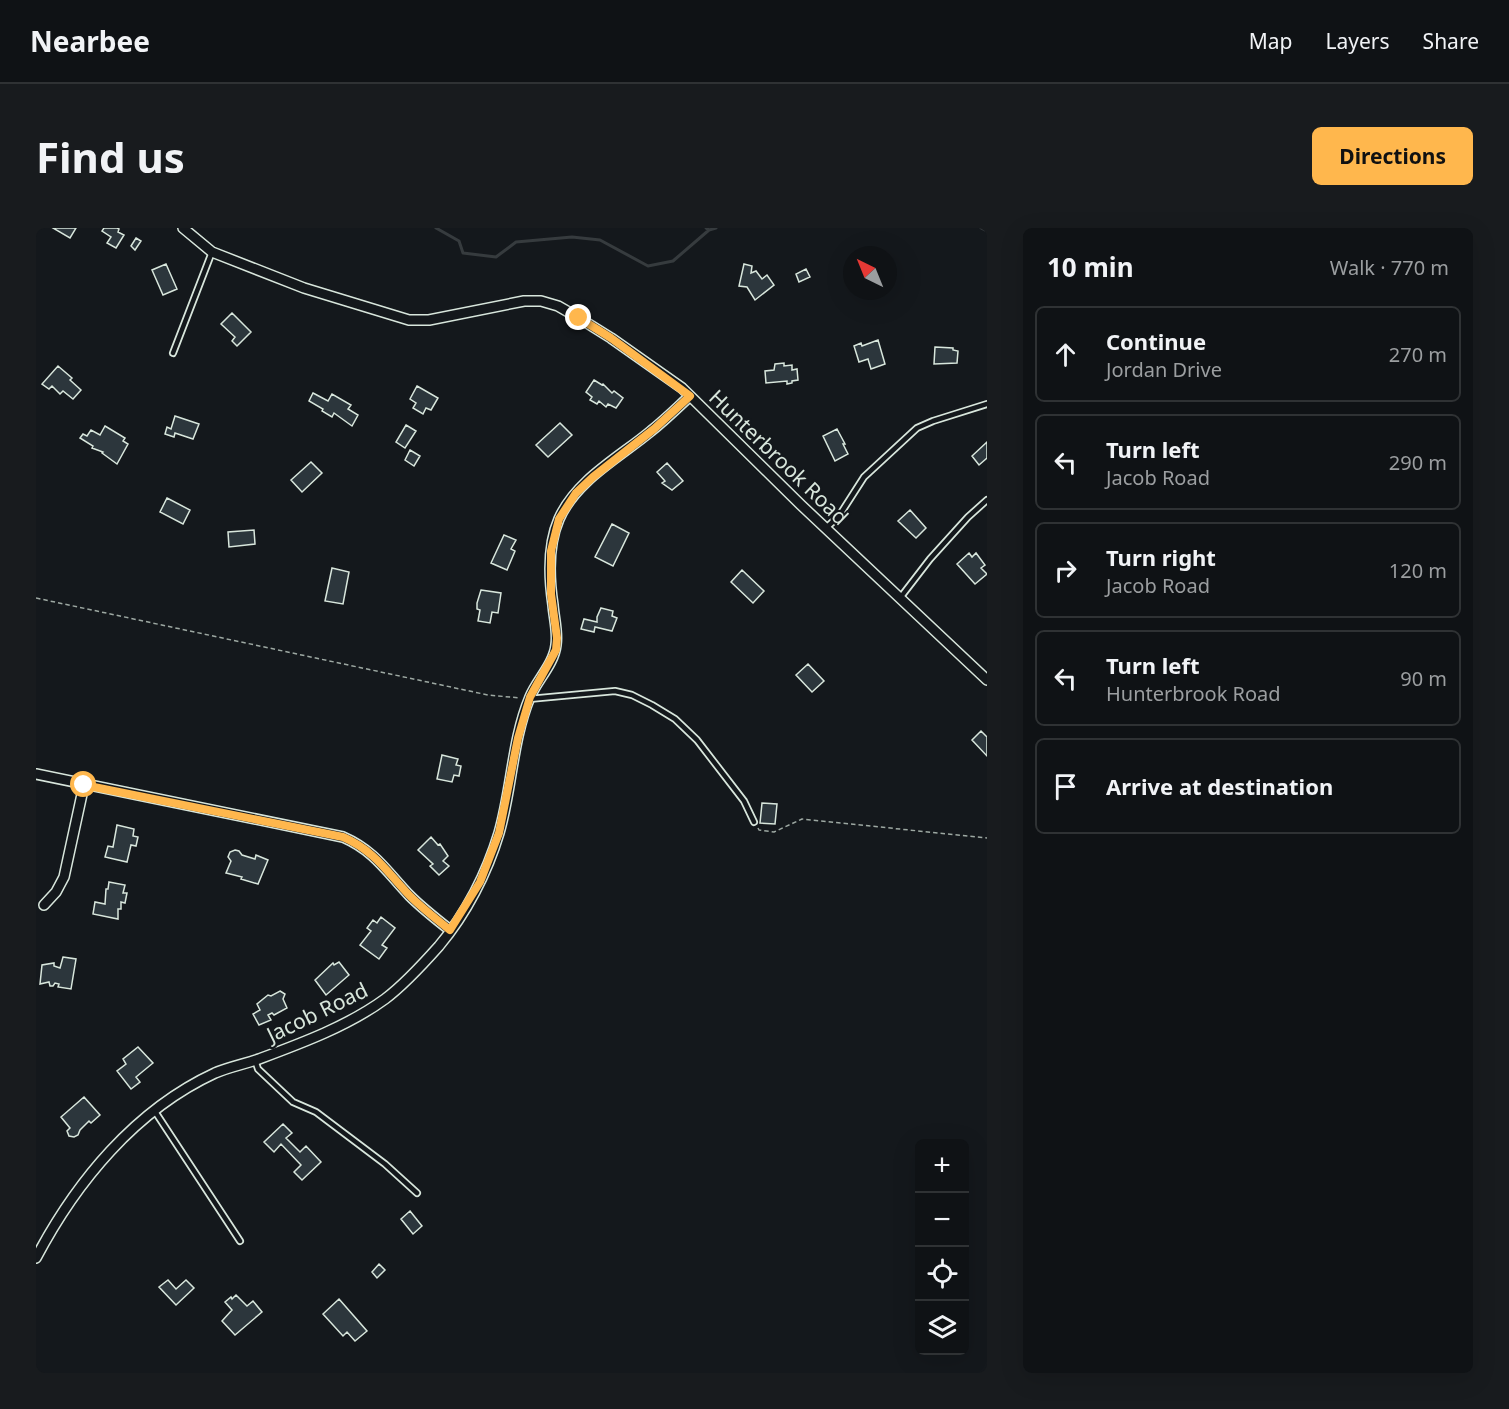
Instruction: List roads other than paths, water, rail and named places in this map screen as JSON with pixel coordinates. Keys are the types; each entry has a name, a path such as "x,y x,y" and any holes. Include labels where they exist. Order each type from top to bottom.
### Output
{"street":[{"name":"Hunterbrook Road","path":"183,228 212,252 304,288 409,320 429,320 524,301 541,301 558,306 611,338 690,396 987,680"},
{"name":"Jacob Road","path":"36,1258 54,1223 76,1192 125,1135 154,1110 216,1073 255,1060 345,1023 386,999 440,944 480,882 499,833 518,738 530,699 556,650 557,638 551,594 551,551 559,519 584,485 654,429 690,396"},
{"path":"36,774 343,837 368,850 411,897 450,930"},
{"path":"44,905 56,892 64,877 84,785"}],"lane":[{"path":"172,353 212,252"},
{"path":"826,528 839,516 864,477 917,428 987,404"},
{"path":"900,598 930,560 973,512 987,500"},
{"path":"530,699 615,691 632,695 652,705 675,719 697,740 744,801 754,822"},
{"path":"255,1060 258,1070 293,1102 316,1112 385,1164 417,1193"},
{"path":"154,1110 240,1241"}],"waterway":[{"path":"436,228 459,241 463,253 496,257 516,242 572,237 600,240 648,266 673,261 709,230"},
{"path":"706,228 709,230 716,228"},
{"path":"981,228 987,231"}]}
